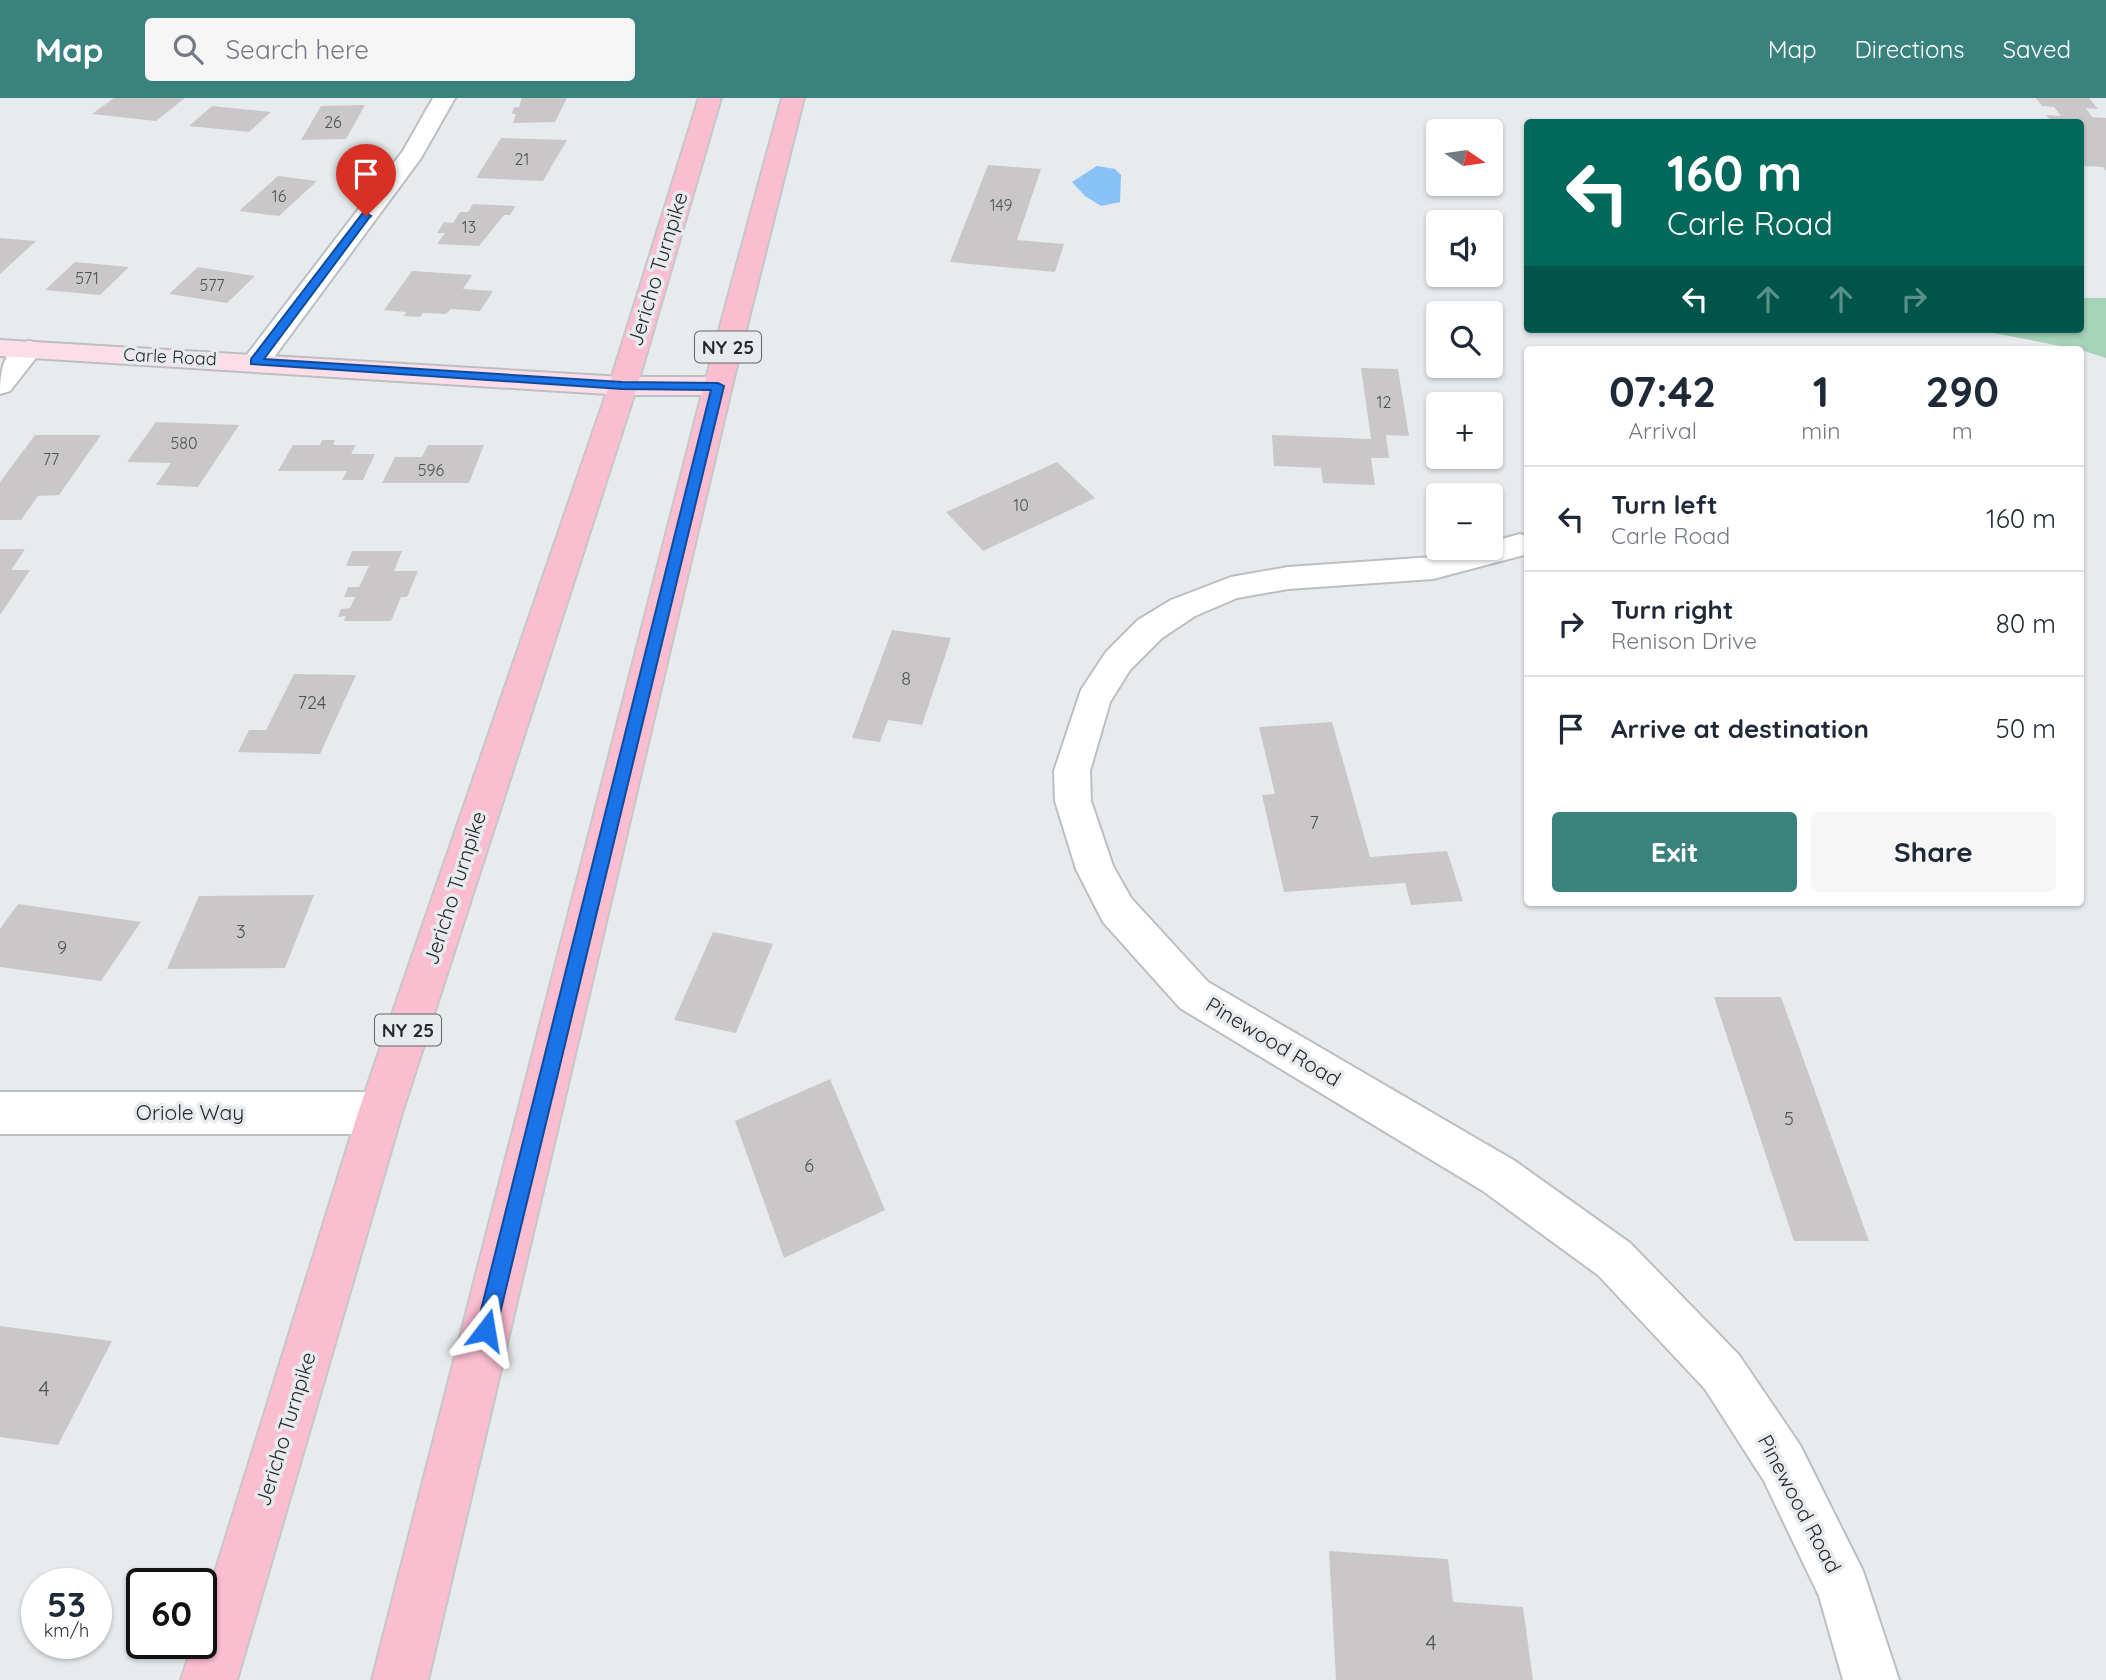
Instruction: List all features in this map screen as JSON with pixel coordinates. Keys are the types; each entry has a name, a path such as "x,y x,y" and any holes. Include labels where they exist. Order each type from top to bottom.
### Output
{"main road":[{"name":"Jericho Turnpike","path":"208,1680 380,1113 622,386 710,98"},
{"name":"NY 25","path":"400,1680 718,386 793,98"}],"street":[{"path":"256,362 413,153 444,98"},
{"name":"Carle Road","path":"0,348 622,386 718,386"},
{"path":"0,385 29,349"},
{"name":"Pinewood Road","path":"1520,545 1433,568 1288,578 1231,588 1183,608 1150,629 1118,661 1093,699 1072,771 1073,801 1095,870 1116,910 1194,995 1499,1176 1614,1259 1722,1372 1782,1464 1839,1579 1871,1680"},
{"name":"Oriole Way","path":"0,1113 380,1113"}],"green space":[{"path":"2084,298 2106,298 2106,358 2084,351 2084,346 2060,346 1994,333 2084,333"}],"water":[{"path":"1097,166 1115,169 1121,175 1120,202 1101,206 1085,196 1072,182"}],"building":[{"path":"114,98 185,98 156,121 92,114"},
{"path":"522,98 567,98 555,122 513,123 516,114 512,114 514,107 519,107"},
{"path":"2036,98 2089,98 2098,109 2086,108 2092,117 2106,118 2106,171 2103,167 2084,164 2084,119 2049,119 2046,115 2061,116 2054,107 2042,106"},
{"path":"365,105 346,139 301,140 321,106"},
{"path":"212,106 271,112 249,132 189,126"},
{"path":"501,138 567,140 543,181 476,178"},
{"path":"988,165 1041,169 1017,240 1064,244 1055,272 950,262"},
{"path":"278,176 317,181 279,216 239,211"},
{"path":"473,204 516,206 510,215 504,215 479,246 437,244 445,233 437,233 444,222 453,223 460,212 468,212"},
{"path":"0,238 36,241 0,274"},
{"path":"75,262 129,267 100,295 45,290"},
{"path":"198,267 255,276 227,303 169,294"},
{"path":"412,271 472,275 463,289 493,291 480,311 451,309 446,314 423,313 420,317 404,316 406,312 384,310"},
{"path":"1361,368 1398,369 1409,436 1386,435 1389,458 1371,458 1375,485 1323,483 1321,468 1274,466 1272,435 1371,439"},
{"path":"156,422 239,425 198,487 156,485 171,463 127,462"},
{"path":"35,435 101,435 59,495 38,496 21,520 0,520 0,482"},
{"path":"322,440 335,440 333,445 356,445 351,454 375,454 363,480 342,480 347,471 278,471 293,445 320,445"},
{"path":"428,445 484,445 469,483 382,483 395,457 422,457"},
{"path":"1057,462 1095,498 983,551 946,512"},
{"path":"0,549 25,549 11,570 30,570 0,615"},
{"path":"352,551 402,551 394,571 418,571 407,597 401,597 391,621 344,621 346,616 338,617 341,609 350,608 355,597 344,597 348,587 359,587 369,566 346,566"},
{"path":"892,630 951,638 922,725 888,720 880,742 852,738"},
{"path":"294,674 356,675 320,754 238,752 249,730 266,730"},
{"path":"1332,722 1370,857 1447,851 1463,901 1411,905 1405,883 1284,892 1262,795 1275,794 1259,727"},
{"path":"314,895 285,968 167,969 199,896"},
{"path":"18,904 141,922 101,981 0,967 0,929"},
{"path":"713,932 773,944 736,1033 674,1020"},
{"path":"1714,997 1781,997 1869,1241 1794,1241"},
{"path":"830,1079 885,1210 784,1258 735,1121"},
{"path":"0,1326 112,1341 58,1445 0,1437"},
{"path":"1329,1551 1448,1559 1453,1602 1523,1607 1533,1680 1336,1680"}],"route":[{"path":"366,216 256,362 622,386 718,386 486,1330"}]}
